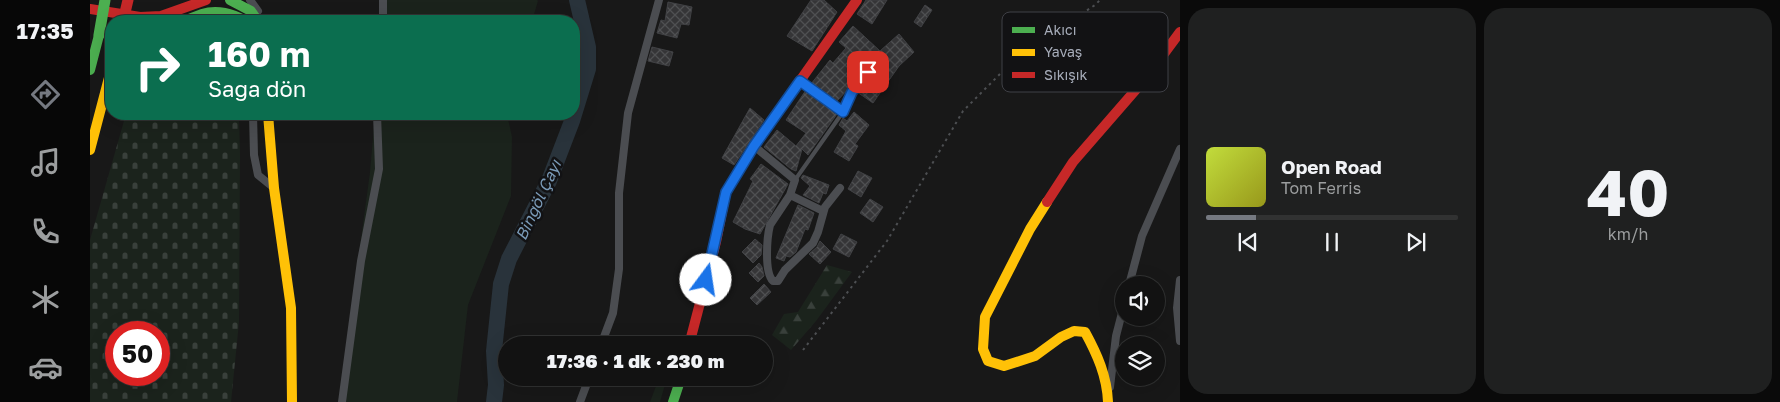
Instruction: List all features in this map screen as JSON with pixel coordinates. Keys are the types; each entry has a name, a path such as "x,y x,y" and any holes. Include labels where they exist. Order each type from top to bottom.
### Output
{"main road":[{"path":"90,70 100,34 105,0"},
{"path":"125,15 128,0"},
{"path":"164,15 206,0"},
{"path":"230,0 251,11 254,15"},
{"path":"691,336 716,242 726,192 754,146 857,0"},
{"path":"90,9 128,15"},
{"path":"200,15 222,12 236,15"},
{"path":"90,19 105,21"},
{"path":"1168,48 1180,32"},
{"path":"1108,401 1106,378 1086,332 1074,331 1061,337 1035,356 1004,366 988,361 983,349 985,316 1030,229 1073,162 1134,92"},
{"path":"90,150 105,93"},
{"path":"268,120 274,188 288,280 292,332 292,402"},
{"path":"673,402 678,386"}],"street":[{"path":"250,0 261,15"},
{"path":"382,0 383,15"},
{"path":"604,336 613,313 619,270 619,193 628,113 659,0"},
{"path":"253,120 254,155 258,175 274,188"},
{"path":"342,402 361,261 380,168 377,120"},
{"path":"754,146 795,180 790,195 770,225 767,246 768,268 770,278 773,281 778,280 812,243 818,232 823,211 840,188"},
{"path":"1131,276 1142,236 1180,149"},
{"path":"790,195 823,211"},
{"path":"1180,280 1177,308 1180,341"},
{"path":"1108,401 1119,326"},
{"path":"580,402 586,386"}],"lane":[{"path":"795,180 843,112 852,92 868,72"},
{"path":"800,81 843,112"}],"path":[{"path":"1084,12 1100,0"},
{"path":"803,350 886,242 963,111 1002,72"}],"green space":[{"path":"385,0 538,1 534,15 384,15"},
{"path":"124,120 239,120 239,322 231,402 90,402 90,240"},
{"path":"374,120 508,120 512,137 511,196 468,305 457,402 339,402 370,172"},
{"path":"827,265 852,272 816,321 791,350 772,335 784,314 798,312"},
{"path":"656,386 665,386 660,402 650,402"}],"building":[{"path":"811,0 824,0 837,12 812,51 787,36"},
{"path":"866,0 887,0 872,24 857,14"},
{"path":"668,2 692,7 689,25 681,24 677,38 657,33 661,20 665,21"},
{"path":"925,5 932,10 921,27 914,22"},
{"path":"853,26 880,51 899,34 914,52 899,66 873,103 857,92 871,75 869,69 836,102 811,84 830,60 833,63 846,48 839,42"},
{"path":"652,47 673,52 669,66 648,61"},
{"path":"806,90 837,114 808,155 802,149 796,171 764,147 777,130 796,146 806,133 786,120"},
{"path":"750,108 764,120 734,165 722,158"},
{"path":"854,112 869,125 855,144 858,146 849,161 834,152 846,131 839,125 843,118 847,121"},
{"path":"761,164 788,184 760,234 745,229 733,222 753,181 750,179"},
{"path":"858,171 872,178 861,197 848,189"},
{"path":"803,175 829,185 826,194 823,193 819,203 803,195 810,186 801,178"},
{"path":"870,199 883,207 873,222 860,213"},
{"path":"798,205 814,213 808,230 805,229 796,252 790,257 786,256 784,261 776,258"},
{"path":"841,234 857,242 849,257 833,249"},
{"path":"755,239 762,245 761,255 753,263 742,252"},
{"path":"820,241 831,252 820,264 809,254 817,247"},
{"path":"759,263 764,276 758,282 749,273"},
{"path":"764,284 771,292 757,305 750,298"}],"waterway":[{"name":"Bingöl Çayı","path":"577,0 588,47 588,69 580,95"},
{"name":"Bingöl Çayı","path":"494,402 496,385 494,351 501,284 509,259 549,181 572,120"}],"traffic: fast":[{"path":"99,35 105,0"},
{"path":"230,0 251,11 254,15"},
{"path":"199,15 214,12 232,15"},
{"path":"90,70 99,35"},
{"path":"673,402 678,386"}],"traffic: slow":[{"path":"90,150 105,93"},
{"path":"268,120 274,188 291,308 292,402"},
{"path":"1047,202 1030,229 985,317 983,349 988,361 1004,366 1035,356 1061,337 1074,331 1085,332 1101,366 1106,383 1108,402"}],"traffic: jam":[{"path":"124,15 128,0"},
{"path":"164,15 206,0"},
{"path":"691,336 716,242 726,192 754,146 857,0"},
{"path":"90,9 128,15"},
{"path":"1168,48 1180,32"},
{"path":"1047,202 1073,162 1134,92"}],"route":[{"path":"706,280 726,192 754,146 800,81 843,112 852,92 868,72"}]}
